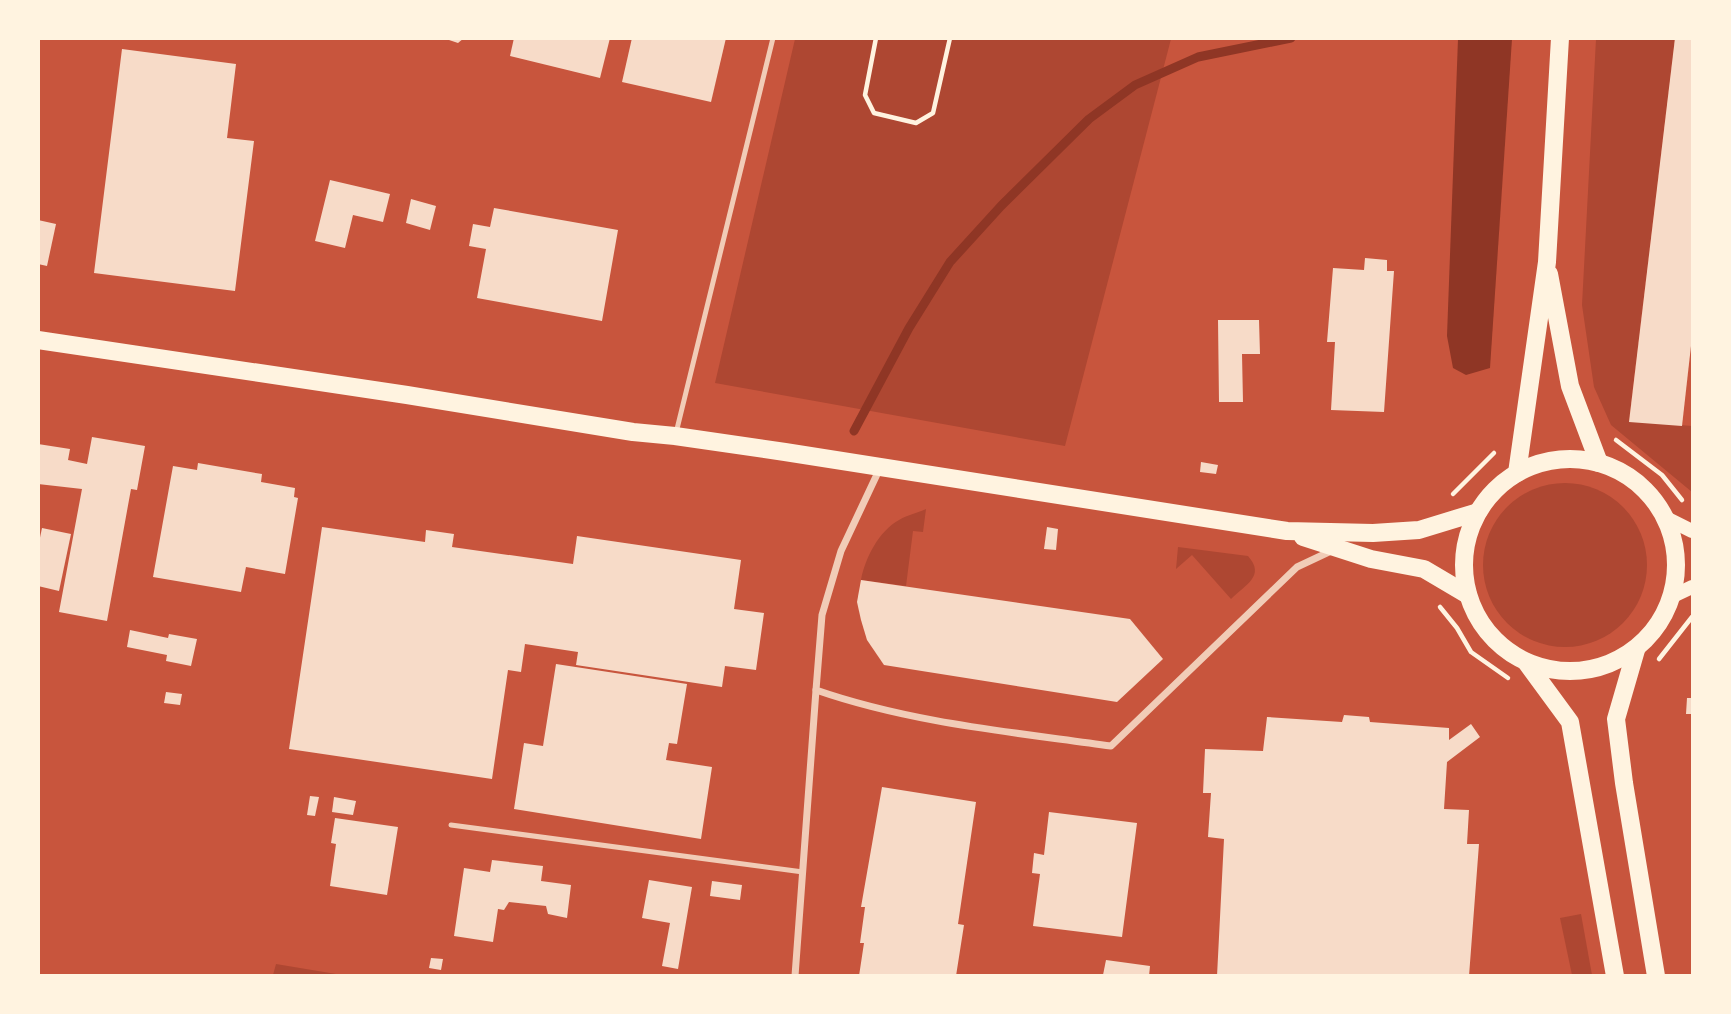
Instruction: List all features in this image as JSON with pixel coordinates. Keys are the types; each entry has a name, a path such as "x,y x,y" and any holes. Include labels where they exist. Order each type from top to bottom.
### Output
{"main road":[{"path":"1517,473 1547,262 1560,38"},
{"path":"1547,262 1570,386 1600,463"},
{"path":"38,340 1287,531 1373,533 1419,530 1478,512"},
{"path":"1571,459 1600,463 1626,475 1649,494 1666,518 1675,544 1677,570 1673,596 1658,626 1636,650 1611,664 1582,671 1553,671 1525,662 1500,646 1480,623 1468,595 1463,567 1467,538 1478,512 1495,490 1517,473 1543,463 1571,459"},
{"path":"1666,518 1692,531"},
{"path":"1287,531 1371,559 1424,569 1468,595"},
{"path":"1673,596 1692,587"},
{"path":"1636,650 1616,719 1623,783 1656,975"},
{"path":"1525,662 1570,722 1615,975"}],"street":[{"path":"795,975 822,615 841,551 881,467"},
{"path":"816,690 853,703 933,721 1111,746 1297,567 1336,548"}],"lane":[{"path":"676,436 773,38"},
{"path":"452,825 803,872"}],"path":[{"path":"876,38 865,95 874,113 916,123 933,113 950,38"},
{"path":"1615,439 1662,475 1683,501"},
{"path":"1448,498 1468,481 1497,449"},
{"path":"1439,606 1457,628 1471,652 1515,683"},
{"path":"1654,665 1692,617"}],"shaded area":[{"path":"795,39 1171,39 1065,446 715,383"},
{"path":"1458,39 1512,39 1490,368 1466,375 1453,368 1447,336"},
{"path":"1596,39 1675,39 1629,421 1692,426 1692,492 1611,425 1594,387 1582,305"},
{"path":"1565,483 1597,489 1623,507 1641,533 1647,565 1641,597 1623,623 1597,641 1565,647 1533,641 1507,623 1489,597 1483,565 1489,533 1507,507 1533,489"},
{"path":"926,509 923,532 913,531 906,586 861,580 870,554 885,531 902,518"},
{"path":"1178,547 1248,556 1255,569 1252,580 1231,599 1192,555 1176,569"},
{"path":"1581,914 1592,975 1572,975 1560,918"},
{"path":"276,964 342,975 273,975"}],"building":[{"path":"443,38 464,38 458,43"},
{"path":"514,38 610,38 600,78 510,56"},
{"path":"632,38 726,38 711,102 622,82"},
{"path":"1675,38 1692,38 1692,337 1682,426 1629,422"},
{"path":"122,49 236,64 227,138 254,141 235,291 94,273"},
{"path":"330,180 390,194 383,222 353,215 345,248 315,241"},
{"path":"411,199 436,206 430,230 406,223"},
{"path":"494,208 618,230 602,321 477,298 486,249 469,246 473,224 490,227"},
{"path":"38,220 56,224 47,266 38,264"},
{"path":"1365,258 1387,260 1387,271 1394,271 1384,412 1331,410 1335,342 1327,342 1333,268 1364,270"},
{"path":"1218,320 1259,320 1260,354 1242,354 1243,402 1219,402"},
{"path":"92,437 145,446 137,490 131,489 107,621 59,612 82,489 38,484 38,444 70,449 68,460 87,464"},
{"path":"1201,462 1218,465 1216,474 1200,472"},
{"path":"198,463 262,474 261,482 295,488 294,497 298,498 285,574 246,567 241,592 153,577 173,466 197,470"},
{"path":"322,527 425,542 426,530 454,534 452,547 573,564 577,536 741,560 734,609 764,613 756,670 725,666 722,687 576,665 578,652 525,644 521,672 508,670 492,779 289,749"},
{"path":"1047,527 1058,529 1056,550 1044,549"},
{"path":"42,528 71,534 59,591 38,586 38,547"},
{"path":"861,580 1130,619 1163,659 1117,702 884,665 867,640 861,620 857,602"},
{"path":"130,630 168,638 169,634 197,639 191,666 166,661 167,655 127,647"},
{"path":"556,664 687,684 677,744 669,743 666,760 712,767 701,839 514,809 524,743 543,746"},
{"path":"166,692 182,694 180,705 164,703"},
{"path":"1687,698 1691,698 1691,714 1686,714"},
{"path":"1344,715 1369,717 1370,722 1449,728 1449,740 1471,724 1480,737 1447,762 1444,809 1469,810 1467,844 1479,844 1469,976 1217,976 1224,839 1208,837 1211,793 1203,793 1205,749 1263,751 1267,717 1342,722"},
{"path":"882,787 976,802 958,924 964,925 956,976 859,976 864,943 860,943 865,907 861,907"},
{"path":"310,796 319,797 315,816 307,815"},
{"path":"334,797 356,801 353,815 332,812"},
{"path":"1049,812 1137,823 1122,937 1033,926 1040,874 1032,873 1034,853 1044,855"},
{"path":"335,818 398,827 387,895 330,886 336,844 331,843"},
{"path":"492,860 543,866 541,881 571,885 567,918 548,914 546,906 509,902 504,910 498,909 493,942 454,936 464,868 490,872"},
{"path":"649,880 692,887 678,969 662,966 670,923 642,918"},
{"path":"712,881 742,885 740,900 710,896"},
{"path":"431,958 443,959 441,970 429,968"},
{"path":"1106,960 1150,966 1149,976 1103,975"}],"waterway":[{"path":"854,431 909,328 950,262 1001,206 1089,119 1135,85 1198,57 1291,38"}]}
